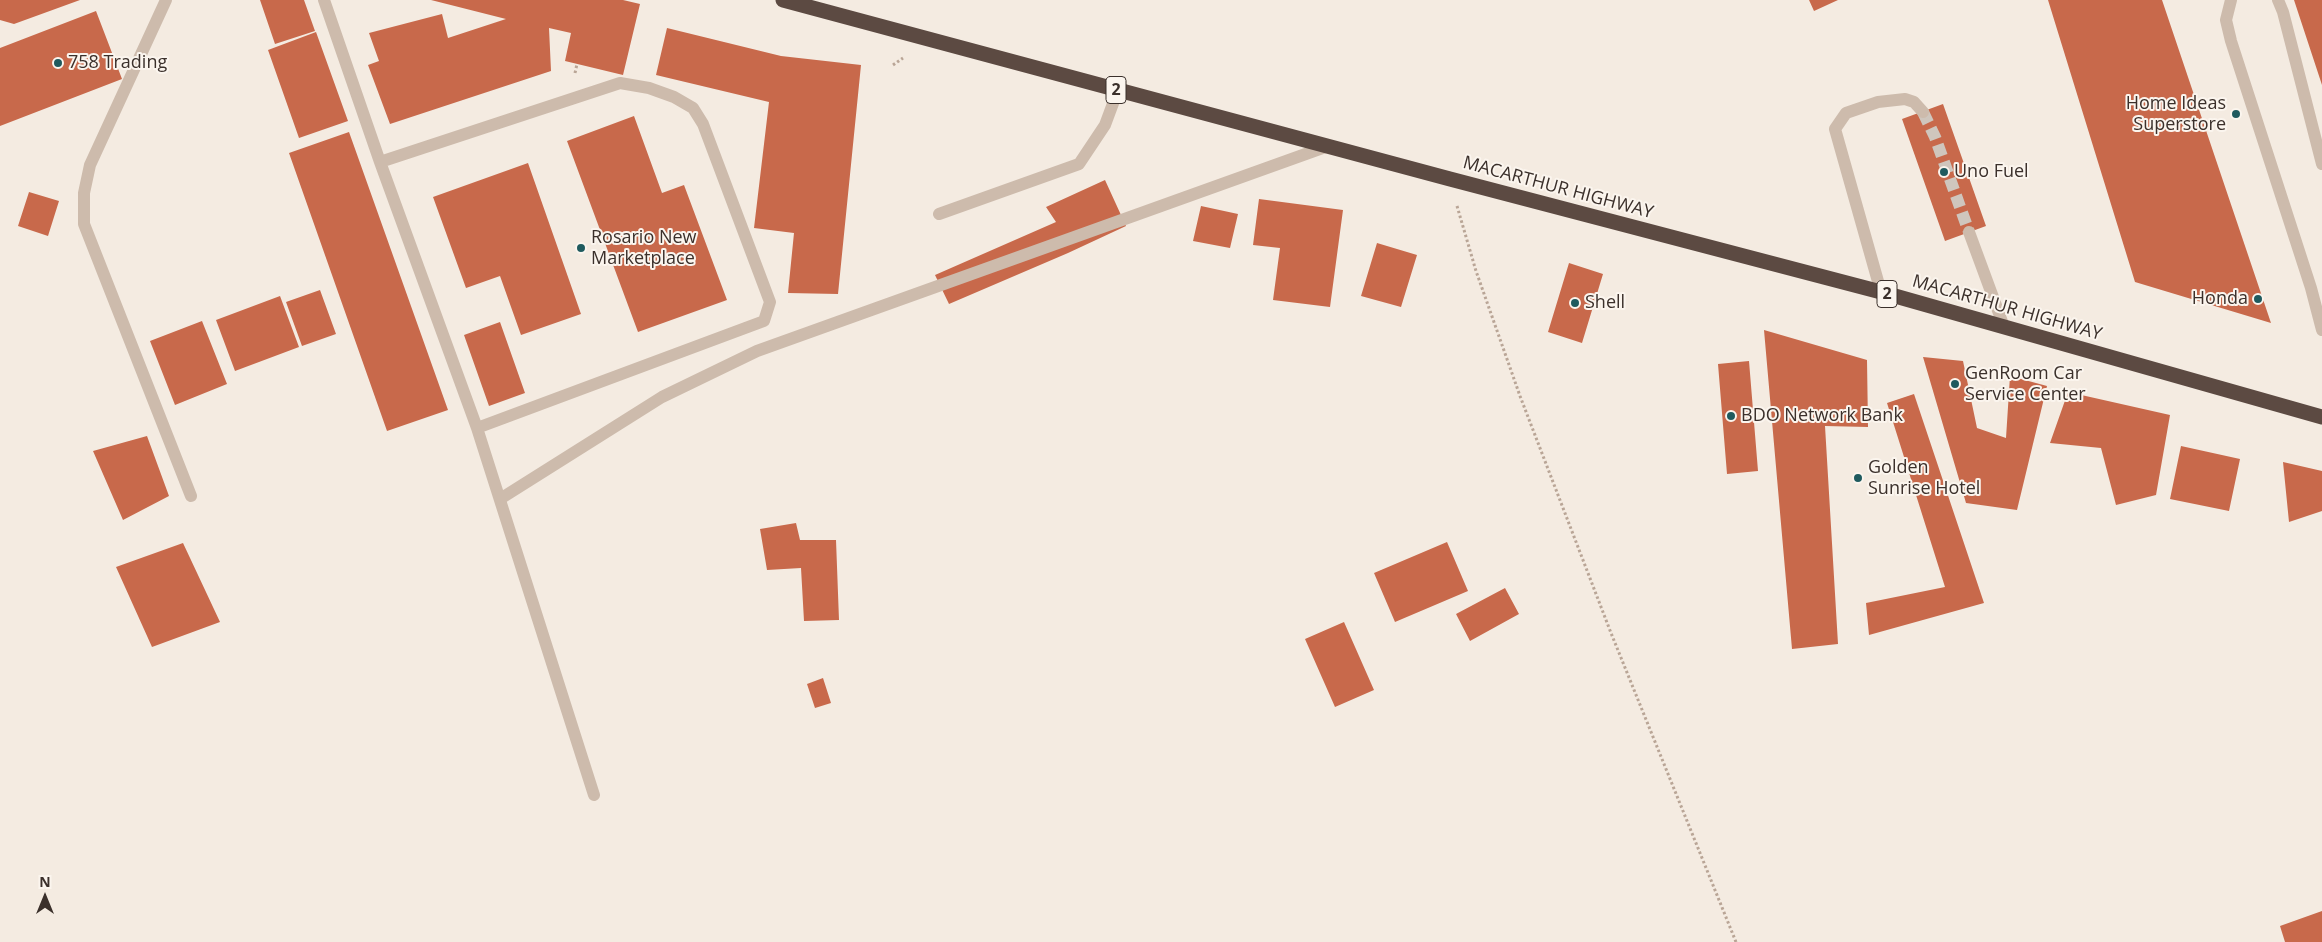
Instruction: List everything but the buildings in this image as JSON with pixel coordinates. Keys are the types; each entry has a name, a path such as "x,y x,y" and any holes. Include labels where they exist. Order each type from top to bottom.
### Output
{"highway":[{"name":"MACARTHUR HIGHWAY","path":"783,0 1450,179 1881,292 2322,417"}],"street":[{"path":"166,0 90,165 84,194 84,224 191,496"},
{"path":"324,0 476,428 594,795"},
{"path":"2231,0 2226,20 2231,41 2311,288 2322,330"},
{"path":"2278,0 2283,12 2322,164"},
{"path":"380,162 620,83 649,88 674,97 692,108 703,124 770,302 764,320 476,428"},
{"path":"939,214 1079,164 1105,125 1118,90"},
{"path":"1881,292 1835,129 1846,114 1878,102 1905,99 1914,102 1923,112"},
{"path":"500,499 662,397 757,351 1328,146"},
{"path":"1969,232 2004,327"}],"path":[{"path":"1450,179 1476,271 1520,396 1611,633 1736,942"}],"tunnel":[{"path":"1923,112 1935,137 1969,232"}],"place":[{"name":"758 Trading","path":"58,63"},
{"name":"Home Ideas Superstore","path":"2236,114"},
{"name":"Uno Fuel","path":"1944,172"},
{"name":"Rosario New Marketplace","path":"581,248"},
{"name":"Honda","path":"2258,299"},
{"name":"Shell","path":"1575,303"},
{"name":"GenRoom Car Service Center","path":"1955,384"},
{"name":"BDO Network Bank","path":"1731,416"},
{"name":"Golden Sunrise Hotel","path":"1858,478"}]}
